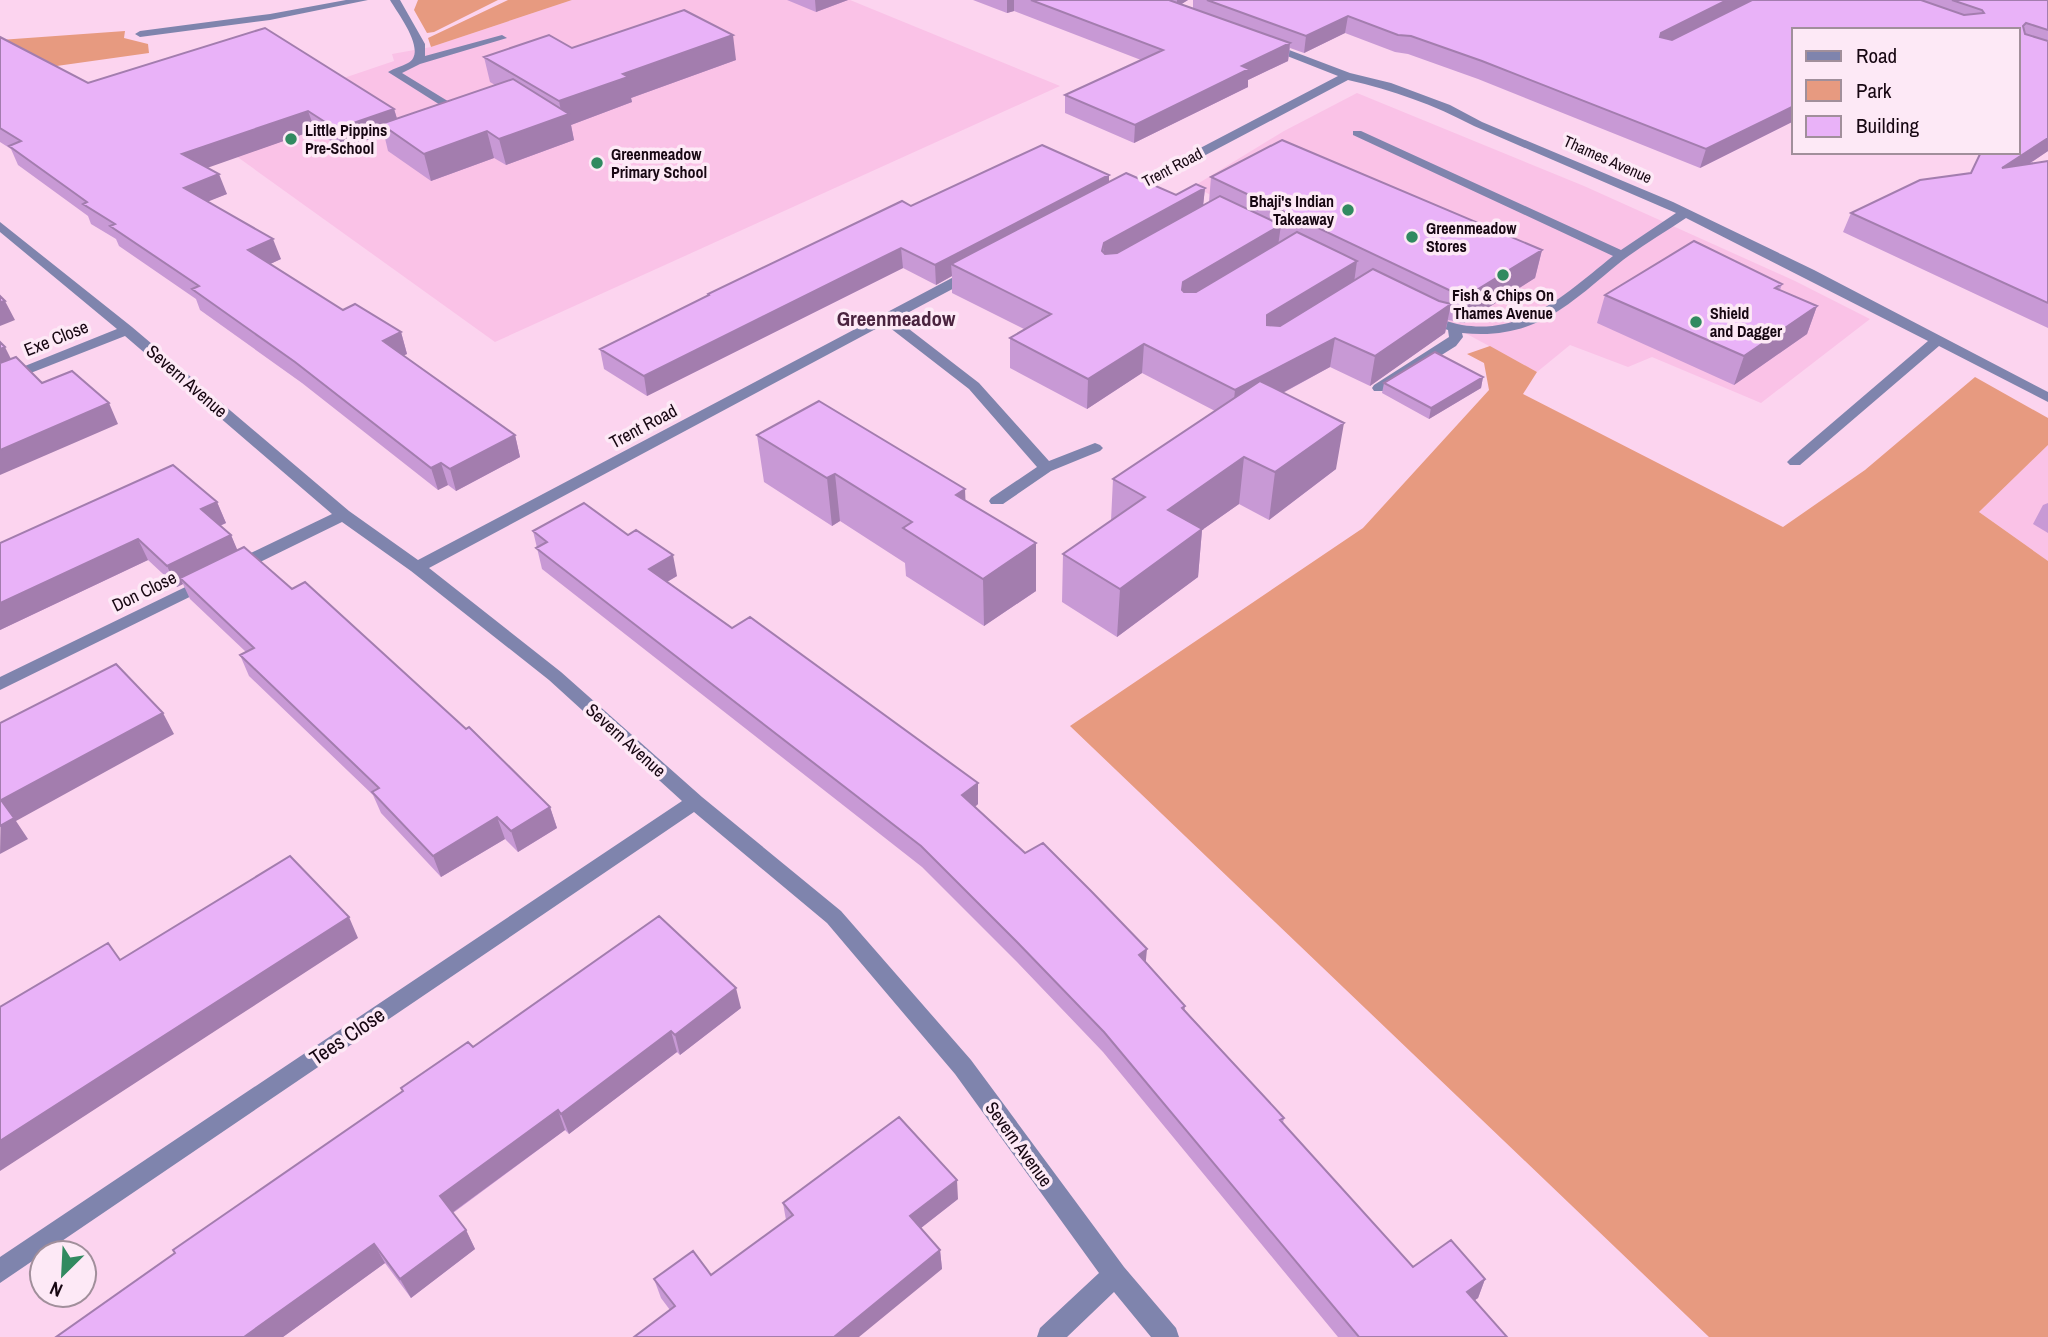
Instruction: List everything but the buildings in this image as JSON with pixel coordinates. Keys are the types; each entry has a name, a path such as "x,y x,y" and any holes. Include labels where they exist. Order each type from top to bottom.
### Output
{"street":[{"path":"140,34 163,35 363,0"},
{"path":"395,0 420,44 419,61"},
{"path":"460,113 393,72 419,61 502,38"},
{"name":"Thames Avenue","path":"1258,41 1347,76 1387,85 1446,107 1478,124 1593,171 1756,246 2048,398"},
{"name":"Trent Road","path":"1109,200 1152,183 1347,76"},
{"path":"1357,133 1622,255"},
{"path":"1415,313 1455,330 1489,331 1536,319 1576,295 1622,255 1685,213"},
{"name":"Severn Avenue","path":"0,226 127,330 343,515 417,567 555,676 695,802 834,917 963,1067 1115,1275 1167,1337"},
{"name":"Trent Road","path":"417,567 989,265"},
{"path":"887,319 974,386 1046,468"},
{"name":"Exe Close","path":"0,381 127,330"},
{"path":"1379,388 1451,343 1455,330"},
{"path":"1795,462 1938,340"},
{"path":"997,501 1046,468 1095,448"},
{"name":"Don Close","path":"0,684 343,515"},
{"name":"Tees Close","path":"0,1271 695,802"},
{"path":"1049,1337 1115,1275"}],"shaded area":[{"name":"Greenmeadow Primary School","path":"572,0 850,0 1060,86 495,342 197,128 394,61 392,54 431,47"},
{"path":"1357,93 1584,186 1795,281 1870,319 1761,403 1652,357 1628,367 1570,345 1537,372 1194,186 1284,131"},
{"path":"2048,445 2048,561 1979,512"}],"green space":[{"path":"418,0 498,0 427,33 414,10"},
{"path":"508,0 572,0 431,47 428,38"},
{"path":"125,31 124,38 148,44 149,53 21,71 0,40"},
{"path":"1490,346 1537,372 1523,394 1783,527 1865,470 1975,377 2048,418 2048,445 1979,512 2048,561 2048,1337 1709,1337 1070,726 1363,528 1489,390 1484,363 1467,354"}],"place":[{"name":"Little Pippins Pre-School","path":"291,139"},
{"name":"Greenmeadow Primary School","path":"597,163"},
{"name":"Bhaji's Indian Takeaway","path":"1348,210"},
{"name":"Greenmeadow Stores","path":"1412,237"},
{"name":"Fish & Chips On Thames Avenue","path":"1503,275"},
{"name":"Shield and Dagger","path":"1696,322"}],"district":[{"name":"Greenmeadow","path":"896,318"}]}
